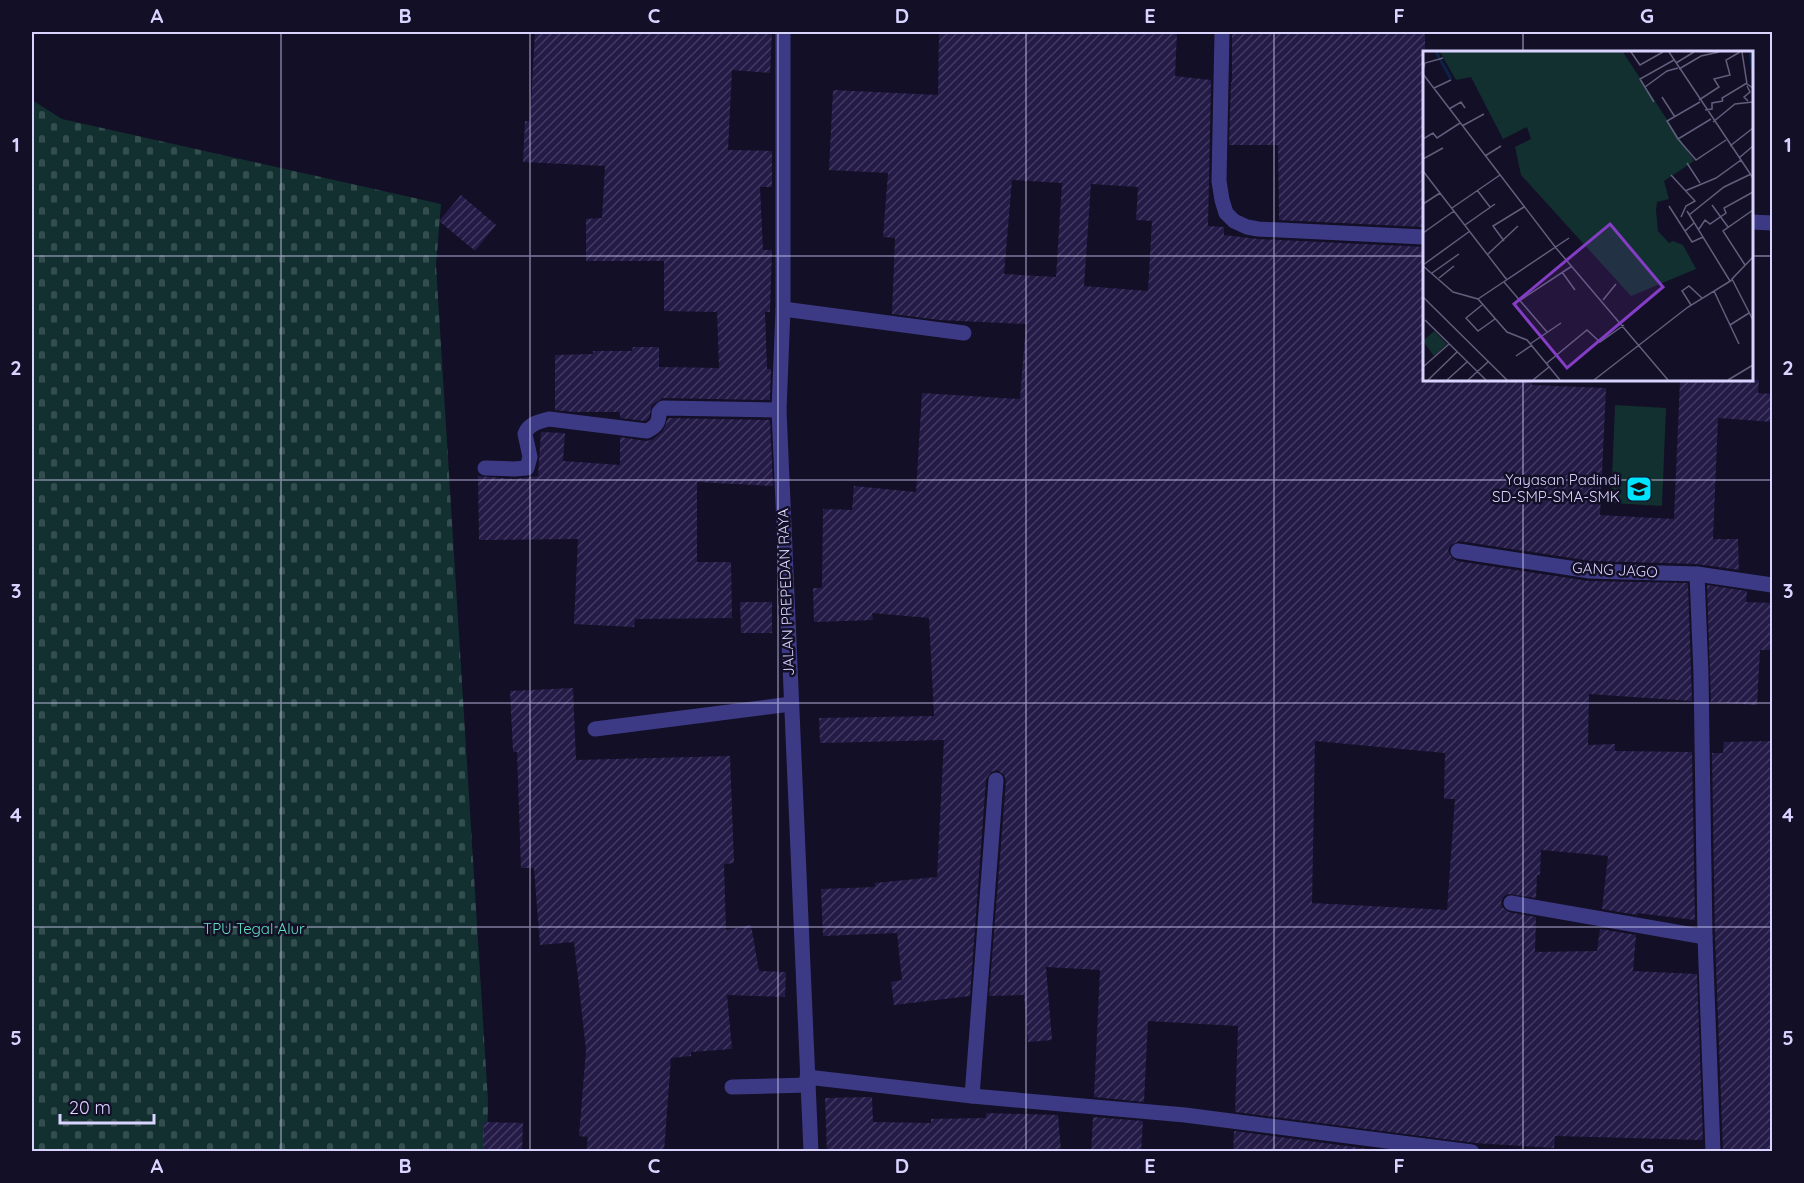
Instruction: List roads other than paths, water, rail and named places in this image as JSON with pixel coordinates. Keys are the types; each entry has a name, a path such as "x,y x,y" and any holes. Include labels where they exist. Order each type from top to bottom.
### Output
{"street":[{"name":"JALAN PREPEDAN RAYA","path":"783,32 783,309 778,410 811,1152"},
{"path":"1222,32 1219,181 1226,213 1234,221 1258,229 1423,237"},
{"path":"1753,222 1773,223"},
{"path":"783,309 964,333"},
{"path":"484,468 514,470 527,468 530,456 525,434 529,427 541,421 647,431 659,423 660,412 663,408 778,410"},
{"name":"GANG JAGO","path":"1458,551 1590,571 1697,574 1773,585"},
{"path":"1697,574 1701,674 1704,937 1713,1152"},
{"path":"595,729 791,704"},
{"path":"972,1096 996,780"},
{"path":"1511,903 1704,937"},
{"path":"732,1087 808,1081 1185,1115 1472,1152"}],"place":[{"name":"Yayasan Padindi SD-SMP-SMA-SMK","path":"1639,489"}],"park label":[{"name":"TPU Tegal Alur","path":"254,929"}]}
